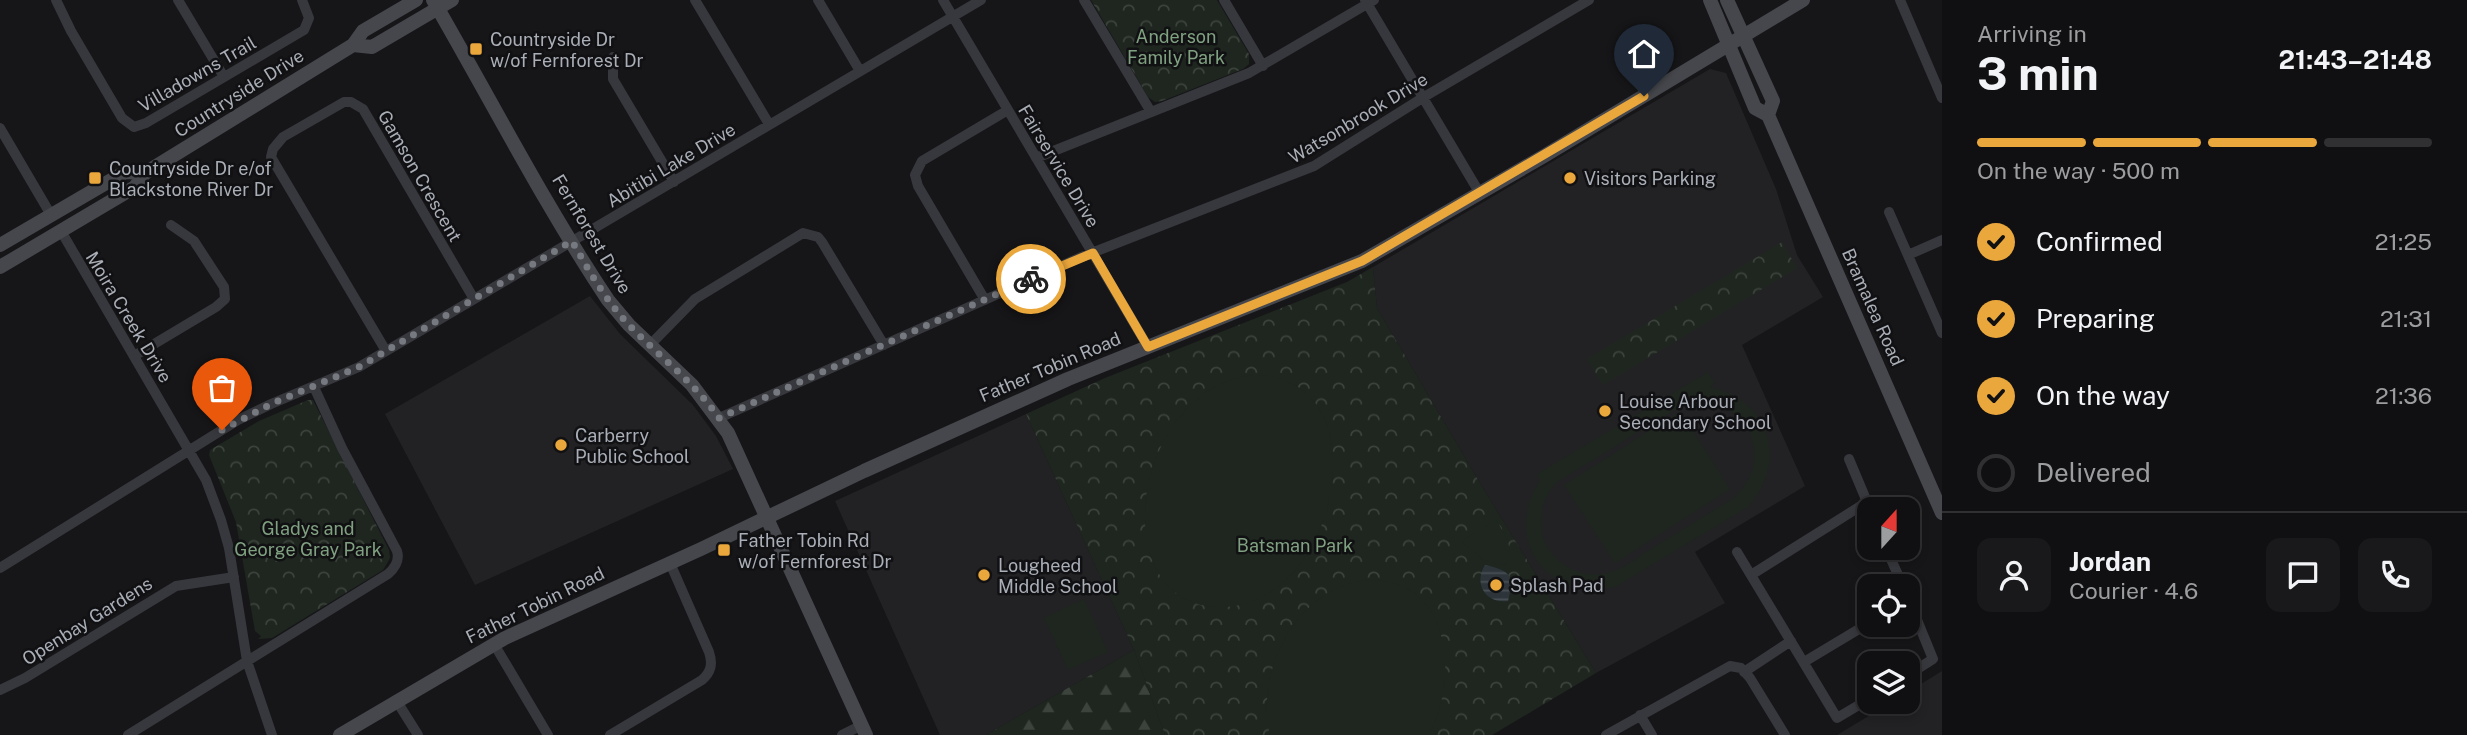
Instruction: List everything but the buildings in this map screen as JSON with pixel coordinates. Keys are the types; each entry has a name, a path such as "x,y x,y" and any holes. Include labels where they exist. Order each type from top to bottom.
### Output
{"street":[{"name":"Villadowns Trail","path":"56,0 122,118 134,127 304,30 309,18 302,0"},
{"path":"178,0 224,77"},
{"name":"Countryside Drive","path":"0,267 135,187 145,173 353,45 363,31 416,0"},
{"name":"Countryside Drive","path":"353,45 373,47 436,4 452,0"},
{"path":"695,0 769,124"},
{"path":"818,0 860,71"},
{"name":"Fairservice Drive","path":"943,0 1148,347"},
{"name":"Abitibi Lake Drive","path":"0,568 253,412 359,367 981,0"},
{"path":"1084,0 1151,112"},
{"path":"1224,0 1263,66"},
{"name":"Watsonbrook Drive","path":"719,418 1093,253 1314,166 1424,97 1589,0"},
{"name":"Bramalea Road","path":"1710,0 1755,108 1768,115 1942,513"},
{"name":"Bramalea Road","path":"1727,0 1773,101 1768,115"},
{"name":"Father Tobin Road","path":"340,735 494,644 768,516 1068,379 1362,261 1803,0"},
{"path":"1900,0 1942,98"},
{"path":"1036,158 1263,66 1369,1 1479,192"},
{"name":"Fernforest Drive","path":"436,4 572,241 612,305 692,385 719,418 768,516 864,730"},
{"path":"612,57 613,79 674,182"},
{"path":"1927,64 1942,76"},
{"name":"Gamson Crescent","path":"386,351 271,157 273,149 283,138 344,102 351,102 363,109 474,299"},
{"path":"985,300 918,186 915,175 922,161 1008,110"},
{"path":"0,128 61,231"},
{"name":"Countryside Drive","path":"0,245 125,172 145,173"},
{"path":"1889,212 1942,333"},
{"path":"134,356 225,299 224,287 194,241 171,225"},
{"name":"Moira Creek Drive","path":"61,231 202,473 217,509 234,577 247,661 272,735"},
{"path":"650,345 695,299 803,233 818,237 822,242 884,345"},
{"path":"1908,255 1942,240"},
{"path":"128,735 388,574 398,561 397,551 342,448 314,387"},
{"path":"1849,459 1865,497"},
{"path":"1751,575 1857,513"},
{"path":"1737,552 1837,718 1857,706"},
{"path":"610,735 709,674 712,665 709,652 670,563"},
{"name":"Openbay Gardens","path":"0,690 25,678 176,586 234,577"},
{"path":"1920,628 1933,659 1920,667"},
{"path":"1804,662 1857,630"},
{"path":"1744,672 1791,641"},
{"path":"494,644 548,735"},
{"path":"1606,735 1730,666 1741,668 1751,678 1785,735"},
{"path":"396,700 418,735"},
{"path":"1640,715 1653,735"},
{"path":"842,735 864,730"}],"shaded area":[{"name":"Louise Arbour Secondary School","path":"1710,69 1726,73 1776,189 1797,255 1823,297 1742,345 1805,486 1695,552 1725,603 1596,673 1377,308 1373,267"},
{"name":"Carberry Public School","path":"590,296 620,334 693,405 716,436 733,469 475,585 385,414"},
{"name":"Lougheed Middle School","path":"1026,414 1134,650 986,735 940,735 835,501"},
{"name":"Splash Pad","path":"1485,565 1506,572 1509,576 1511,586 1508,601 1493,599 1484,591 1480,579"},
{"path":"1942,671 1942,735 1837,735 1872,714 1920,714 1920,685"}],"green space":[{"name":"Anderson Family Park","path":"1091,0 1217,0 1249,54 1249,64 1243,69 1155,102 1148,97"},
{"path":"1782,242 1797,268 1603,385 1587,359"},
{"name":"Batsman Park","path":"1373,267 1377,308 1596,673 1492,735 1165,735 1134,650 1026,414 1105,378 1347,282"},
{"path":"1708,372 1715,383 1710,387 1731,394 1747,405 1759,419 1767,435 1770,452 1768,471 1761,489 1748,507 1615,587 1591,589 1569,585 1551,575 1537,561 1529,544 1526,524 1529,502 1540,480 1537,474","holes":["1704,402 1736,415 1746,426 1755,454 1753,469 1746,484 1734,498 1614,571 1598,574 1580,572 1556,558 1545,542 1541,518 1544,503 1557,482 1678,408"]},
{"path":"1253,375 1295,385 1321,411 1332,449 1331,492 1317,535 1293,572 1260,598 1218,607 1181,596 1158,571 1146,536 1147,495 1158,454 1180,417 1212,389"},
{"name":"Gladys and George Gray Park","path":"313,400 389,550 390,558 383,570 272,638 259,639 261,636 255,631 236,522 209,455 210,450 259,421"},
{"path":"1680,411 1730,489 1615,563 1564,485"},
{"path":"1496,520 1509,547 1505,566 1484,560 1461,541"},
{"path":"1373,580 1400,585 1420,597 1434,616 1442,638 1444,688 1429,735 1270,735 1267,709 1269,683 1276,657 1288,634 1304,613 1324,596 1347,585"},
{"path":"1084,599 1108,652 1068,670 1044,618"},
{"path":"1134,650 1165,735 986,735"}],"way so far":[{"path":"222,430 253,412 359,367 572,241 608,300 629,325 683,375 719,418 1031,279"}],"place":[{"name":"Countryside Dr w/of Fernforest Dr","path":"476,49"},
{"name":"Countryside Dr e/of Blackstone River Dr","path":"95,178"},
{"name":"Visitors Parking","path":"1570,178"},
{"name":"Louise Arbour Secondary School","path":"1605,411"},
{"name":"Carberry Public School","path":"561,445"},
{"name":"Father Tobin Rd w/of Fernforest Dr","path":"724,550"},
{"name":"Lougheed Middle School","path":"984,575"},
{"name":"Splash Pad","path":"1496,585"}],"route":[{"path":"1031,279 1093,253 1148,347 1362,261 1644,96"}]}
